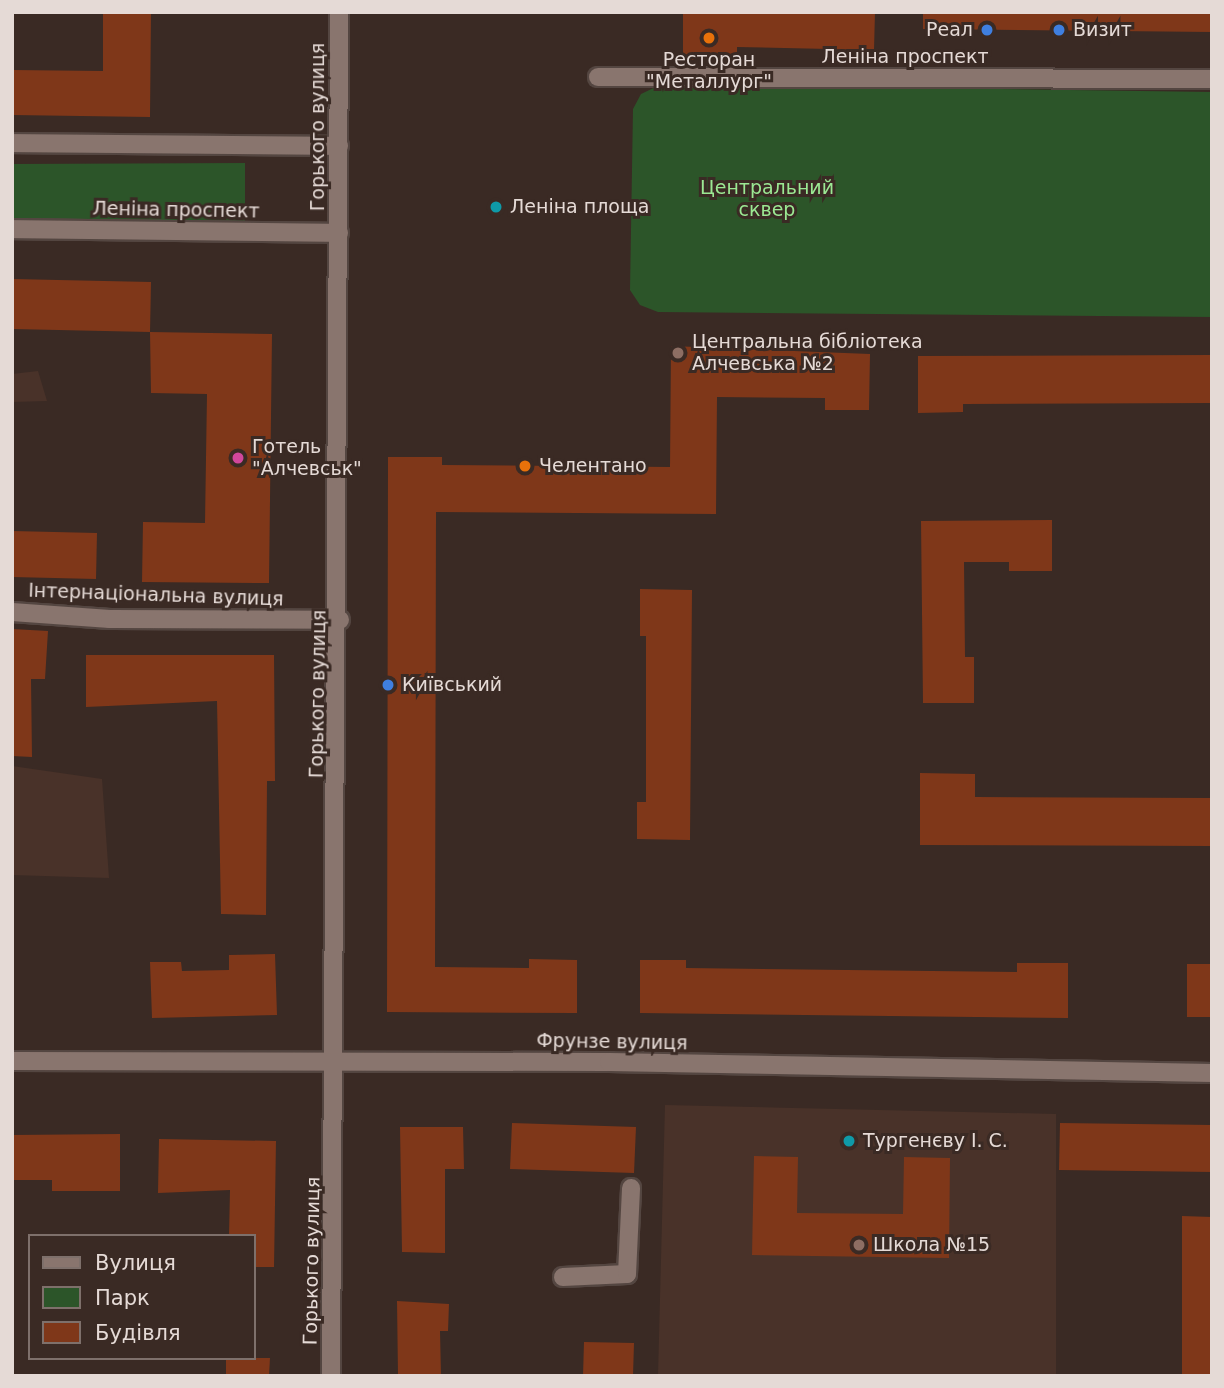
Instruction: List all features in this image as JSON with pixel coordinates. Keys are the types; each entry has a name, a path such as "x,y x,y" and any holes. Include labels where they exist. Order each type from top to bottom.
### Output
{"street":[{"name":"Горького вулиця","path":"331,1376 340,621 339,12"},
{"name":"Леніна проспект","path":"598,77 1212,79"},
{"path":"12,142 339,146"},
{"name":"Леніна проспект","path":"12,229 339,233"},
{"name":"Інтернаціональна вулиця","path":"12,612 110,619 340,621"},
{"name":"Фрунзе вулиця","path":"12,1061 334,1062 1212,1073"},
{"path":"563,1277 627,1275 631,1188"}],"shaded area":[{"path":"38,371 47,401 12,402 12,374"},
{"path":"12,766 102,779 109,878 12,875"},
{"name":"Школа №15","path":"665,1105 1056,1114 1056,1376 658,1376"}],"green space":[{"name":"Центральний сквер","path":"662,84 1212,92 1212,317 658,312 640,305 630,290 633,109 641,94"},
{"path":"245,163 245,222 12,221 12,164"}],"building":[{"path":"103,12 151,12 150,117 12,115 12,70 103,71"},
{"path":"683,12 875,12 874,50 737,47 737,60 683,60"},
{"path":"923,12 1212,12 1212,32 923,29"},
{"path":"12,279 151,282 150,332 12,329"},
{"name":"Готель \"Алчевськ\"","path":"150,332 272,334 269,583 142,582 143,522 205,523 207,394 151,393"},
{"path":"671,346 870,354 869,410 825,410 825,398 717,397 716,514 436,512 435,967 529,968 529,959 577,960 577,1013 387,1012 388,457 442,457 442,465 670,467"},
{"path":"1212,355 1212,403 963,404 963,412 918,413 918,356"},
{"path":"1052,520 1052,571 1009,571 1009,562 964,562 965,657 974,657 974,703 923,703 921,521"},
{"path":"12,531 97,533 96,579 12,577"},
{"path":"640,589 692,590 690,840 637,839 637,802 646,802 646,636 640,636"},
{"path":"12,629 48,631 45,679 31,679 32,757 12,756"},
{"path":"86,655 274,655 275,781 267,781 266,915 221,914 217,701 86,707"},
{"path":"920,773 975,774 975,797 1212,798 1212,846 920,845"},
{"path":"275,954 277,1015 152,1018 150,962 181,962 182,971 229,970 229,955"},
{"path":"640,960 686,960 686,968 1017,972 1017,963 1068,963 1068,1018 640,1013"},
{"path":"1187,964 1212,964 1212,1017 1187,1017"},
{"path":"512,1123 636,1127 634,1173 510,1169"},
{"path":"1060,1123 1212,1125 1212,1172 1059,1170"},
{"path":"400,1127 463,1127 464,1169 445,1169 445,1253 402,1252"},
{"path":"120,1134 120,1191 52,1191 52,1180 12,1180 12,1135"},
{"path":"159,1139 276,1141 274,1267 256,1267 256,1234 229,1234 230,1190 158,1193"},
{"path":"754,1156 798,1157 797,1213 903,1214 904,1157 950,1158 949,1258 752,1255"},
{"path":"1182,1216 1212,1217 1212,1376 1182,1376"},
{"path":"397,1301 449,1304 448,1331 440,1331 441,1376 398,1376"},
{"path":"584,1342 634,1343 633,1376 583,1376"},
{"path":"270,1358 269,1376 226,1376 226,1360"}],"place":[{"name":"Реал","path":"987,30"},
{"name":"Визит","path":"1059,30"},
{"name":"Ресторан \"Металлург\"","path":"709,38"},
{"name":"Леніна площа","path":"496,207"},
{"name":"Центральна бібліотека Алчевська №2","path":"678,353"},
{"name":"Готель \"Алчевськ\"","path":"238,458"},
{"name":"Челентано","path":"525,466"},
{"name":"Київський","path":"388,685"},
{"name":"Тургенєву І. С.","path":"849,1141"},
{"name":"Школа №15","path":"859,1245"}]}
